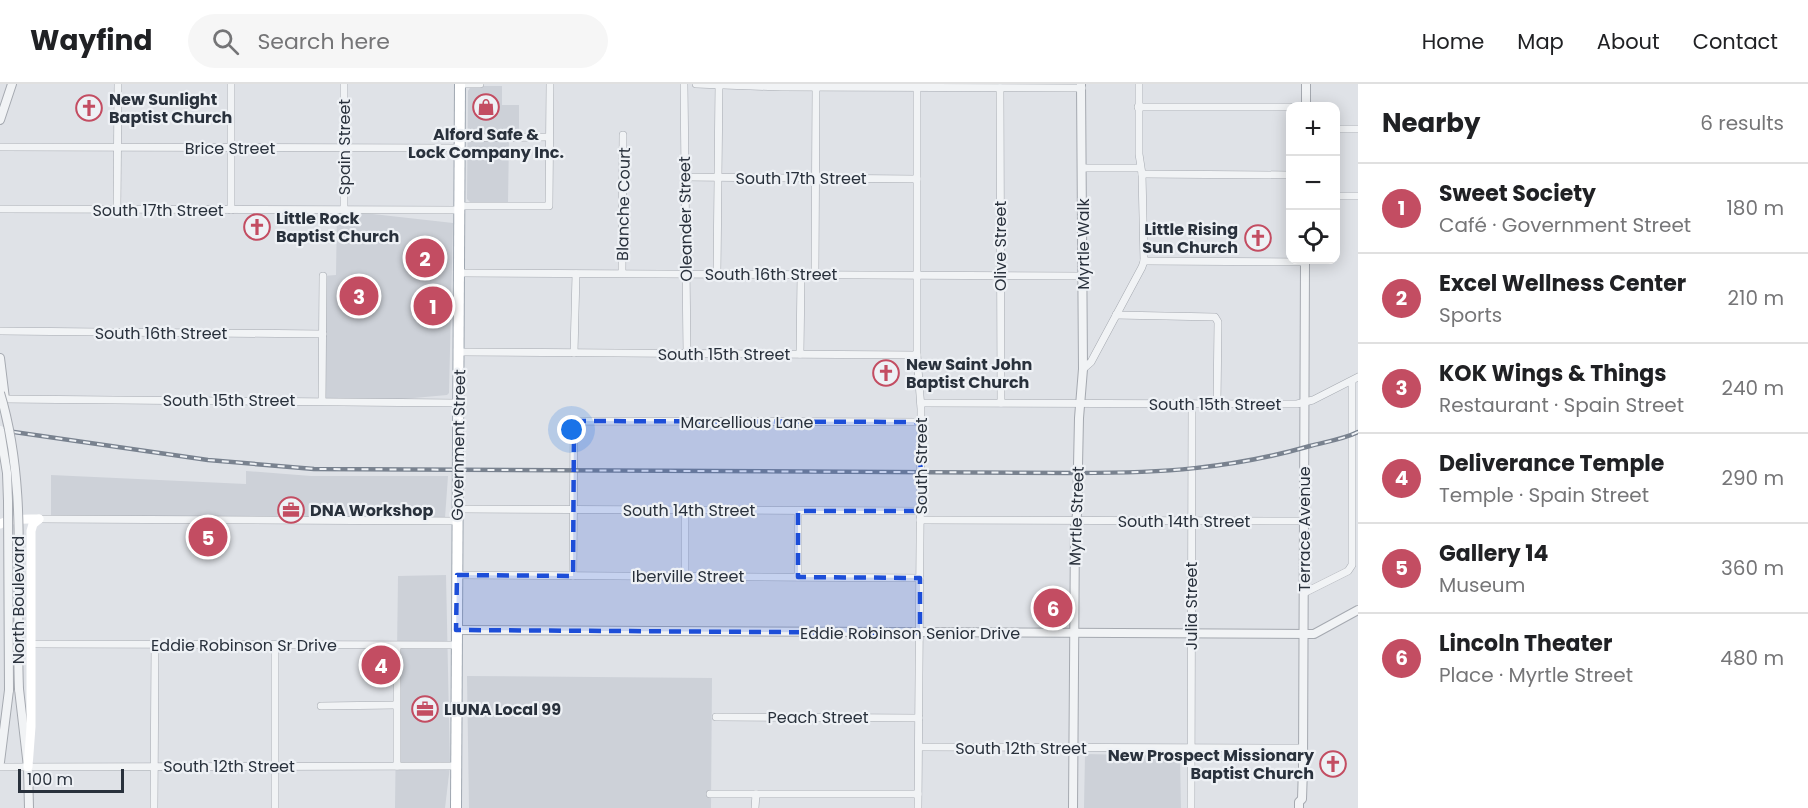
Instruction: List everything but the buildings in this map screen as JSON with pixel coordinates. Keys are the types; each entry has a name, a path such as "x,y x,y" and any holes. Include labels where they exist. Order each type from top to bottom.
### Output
{"main road":[{"name":"Government Street","path":"457,807 460,84"},
{"path":"0,524 4,521 39,519"},
{"path":"28,767 31,727 31,531 33,524 39,519"}],"street":[{"path":"0,120 12,84"},
{"path":"117,210 118,84"},
{"path":"231,84 231,210"},
{"name":"Spain Street","path":"344,84 344,210"},
{"path":"460,84 480,84"},
{"path":"549,137 550,84"},
{"name":"Oleander Street","path":"684,84 687,354"},
{"path":"696,84 917,88 1081,86"},
{"path":"717,274 719,84"},
{"path":"1083,369 1091,362 1144,261 1139,84"},
{"path":"1306,84 1306,102"},
{"name":"Myrtle Walk","path":"1080,404 1083,369 1081,86"},
{"path":"815,275 816,87"},
{"name":"South Street","path":"917,88 917,356 921,403 918,808"},
{"name":"Olive Street","path":"1000,88 1001,403"},
{"path":"1138,107 1286,107"},
{"path":"1340,129 1358,129"},
{"name":"Blanche Court","path":"622,273 623,135"},
{"name":"Brice Street","path":"0,147 344,148 549,137"},
{"name":"South 17th Street","path":"0,209 344,210 549,206 549,137"},
{"path":"1083,168 1286,175"},
{"name":"South 17th Street","path":"684,177 917,178"},
{"path":"1340,196 1358,196"},
{"path":"1144,261 1286,261"},
{"name":"Terrace Avenue","path":"1305,264 1301,803 1305,802 1306,808"},
{"name":"South 16th Street","path":"459,273 1082,276"},
{"path":"574,353 576,274"},
{"path":"800,354 801,275"},
{"path":"322,401 323,276"},
{"path":"1116,315 1215,318 1218,322 1217,404"},
{"name":"South 16th Street","path":"0,331 323,334"},
{"name":"South 15th Street","path":"459,352 917,356"},
{"name":"North Boulevard","path":"0,358 2,397 12,439 18,491 18,689 28,767 29,808"},
{"path":"1304,593 1348,571 1352,565 1355,379"},
{"name":"South 15th Street","path":"921,403 1192,405 1304,402 1313,400 1355,379"},
{"name":"South 15th Street","path":"2,397 458,403"},
{"name":"Myrtle Street","path":"1073,808 1074,634 1080,404"},
{"name":"Julia Street","path":"1191,808 1192,405"},
{"name":"Marcellious Lane","path":"573,509 574,421 921,422"},
{"name":"North Boulevard","path":"0,430 7,473 8,501 9,690 0,764"},
{"name":"South 14th Street","path":"457,509 920,511"},
{"path":"573,509 573,576"},
{"path":"685,510 686,576"},
{"path":"798,511 798,577"},
{"path":"39,519 457,521"},
{"name":"South 14th Street","path":"920,520 1304,521"},
{"name":"Iberville Street","path":"457,575 920,578"},
{"name":"Eddie Robinson Senior Drive","path":"456,630 1314,634 1358,610"},
{"name":"Eddie Robinson Sr Drive","path":"31,644 456,645"},
{"path":"154,808 155,644"},
{"path":"275,645 275,808"},
{"path":"396,766 397,646"},
{"path":"321,706 396,705"},
{"name":"Peach Street","path":"716,717 919,718"},
{"name":"South 12th Street","path":"919,747 1303,748"},
{"name":"South 12th Street","path":"0,764 28,767 457,766"},
{"path":"710,794 918,794"},
{"path":"755,808 756,794"}],"highlighted area":[{"path":"574,421 921,422 920,511 798,511 798,577 920,578 920,633 456,630 457,575 573,576"}],"shaded area":[{"path":"471,86 502,86 502,105 519,105 519,139 509,140 508,202 470,202 467,199 468,91"},
{"path":"337,210 453,223 449,393 447,395 381,401 322,401 323,276 336,275"},
{"path":"246,471 311,476 448,476 445,518 51,516 51,475 246,484"},
{"path":"446,575 450,766 445,808 395,808 398,576"},
{"path":"467,676 712,678 711,808 469,808"},
{"path":"1085,754 1180,756 1181,808 1084,808"}],"railway":[{"path":"0,430 208,460 314,469 1078,473 1166,471 1223,465 1280,454 1358,432"}],"place":[{"name":"Alford Safe & Lock Company Inc.","path":"486,107"},
{"name":"New Sunlight Baptist Church","path":"89,108"},
{"name":"Little Rock Baptist Church","path":"257,227"},
{"name":"Little Rising Sun Church","path":"1258,238"},
{"name":"Excel Wellness Center","path":"425,258"},
{"name":"KOK Wings & Things","path":"359,296"},
{"name":"Sweet Society","path":"433,306"},
{"name":"New Saint John Baptist Church","path":"886,373"},
{"name":"DNA Workshop","path":"291,510"},
{"name":"Gallery 14","path":"208,537"},
{"name":"Lincoln Theater","path":"1053,608"},
{"name":"Deliverance Temple","path":"381,665"},
{"name":"LIUNA Local 99","path":"425,709"},
{"name":"New Prospect Missionary Baptist Church","path":"1333,764"}]}
